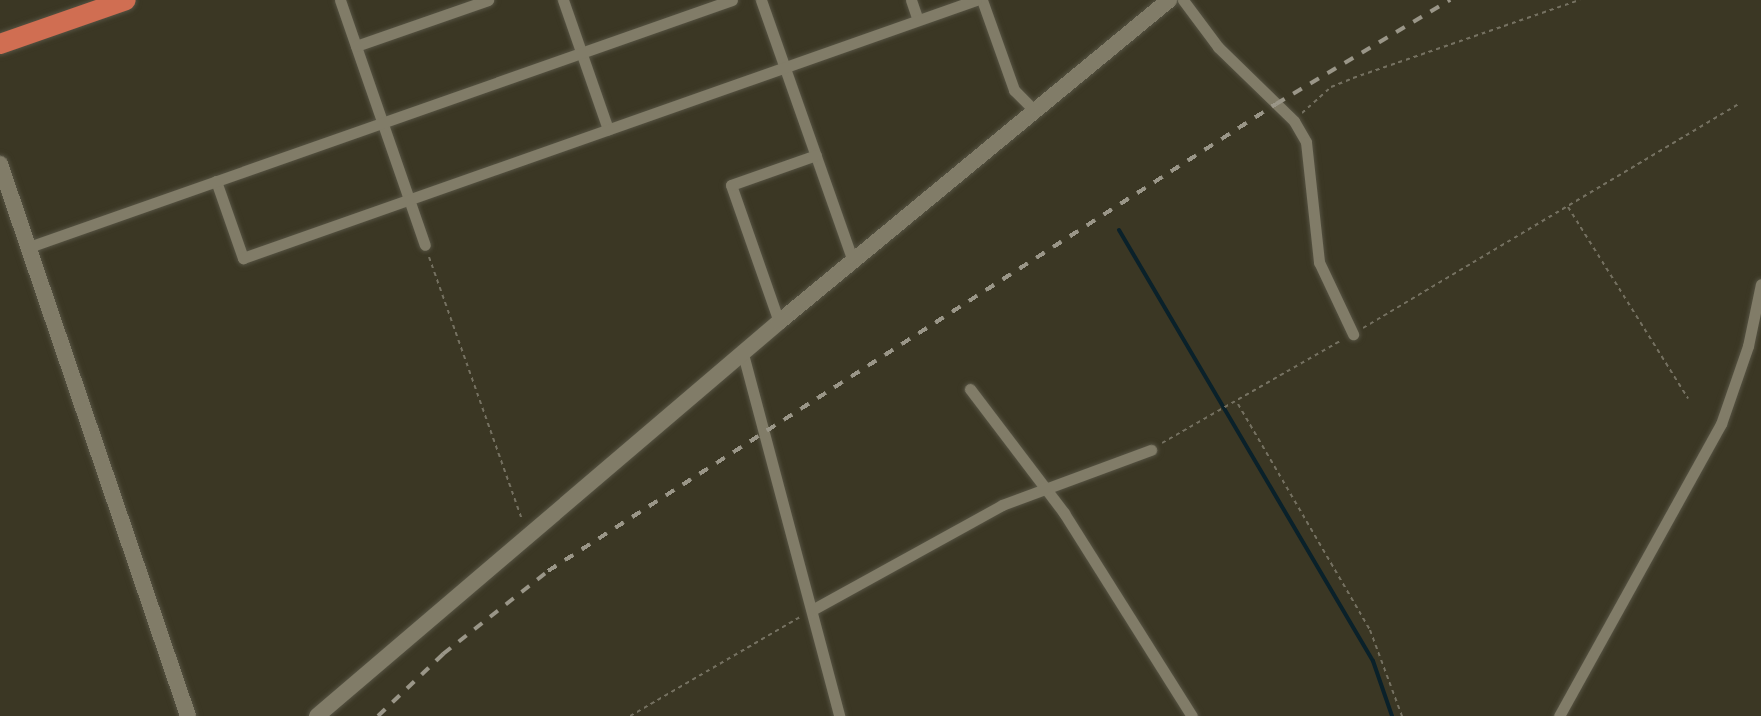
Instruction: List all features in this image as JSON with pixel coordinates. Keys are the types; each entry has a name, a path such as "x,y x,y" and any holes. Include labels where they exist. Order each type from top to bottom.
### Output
{"highway":[{"path":"0,44 126,0"}],"street":[{"path":"340,0 425,245"},
{"path":"356,46 488,0"},
{"path":"563,0 608,129"},
{"path":"29,247 732,0"},
{"path":"761,0 853,261"},
{"path":"911,0 918,20"},
{"path":"216,181 243,258 976,0"},
{"path":"982,0 1014,90 1034,110"},
{"path":"317,716 779,322 1169,0"},
{"path":"1183,0 1218,47 1294,121 1308,149 1319,262 1353,334"},
{"path":"779,322 731,185 816,155"},
{"path":"0,164 188,716"},
{"path":"1559,716 1721,424 1748,346 1761,284"},
{"path":"743,354 839,716"},
{"path":"970,389 1045,487 1192,716"},
{"path":"812,610 962,524 1045,487 1151,450"}],"path":[{"path":"1294,121 1331,87 1580,0"},
{"path":"1151,450 1238,403 1740,103"},
{"path":"1568,206 1688,398"},
{"path":"425,245 527,535"},
{"path":"1238,403 1370,630 1402,716"},
{"path":"630,716 812,610"}],"waterway":[{"path":"1119,230 1373,661 1392,716"}],"railway":[{"path":"378,716 443,654 548,571 1276,104 1450,0"}]}
